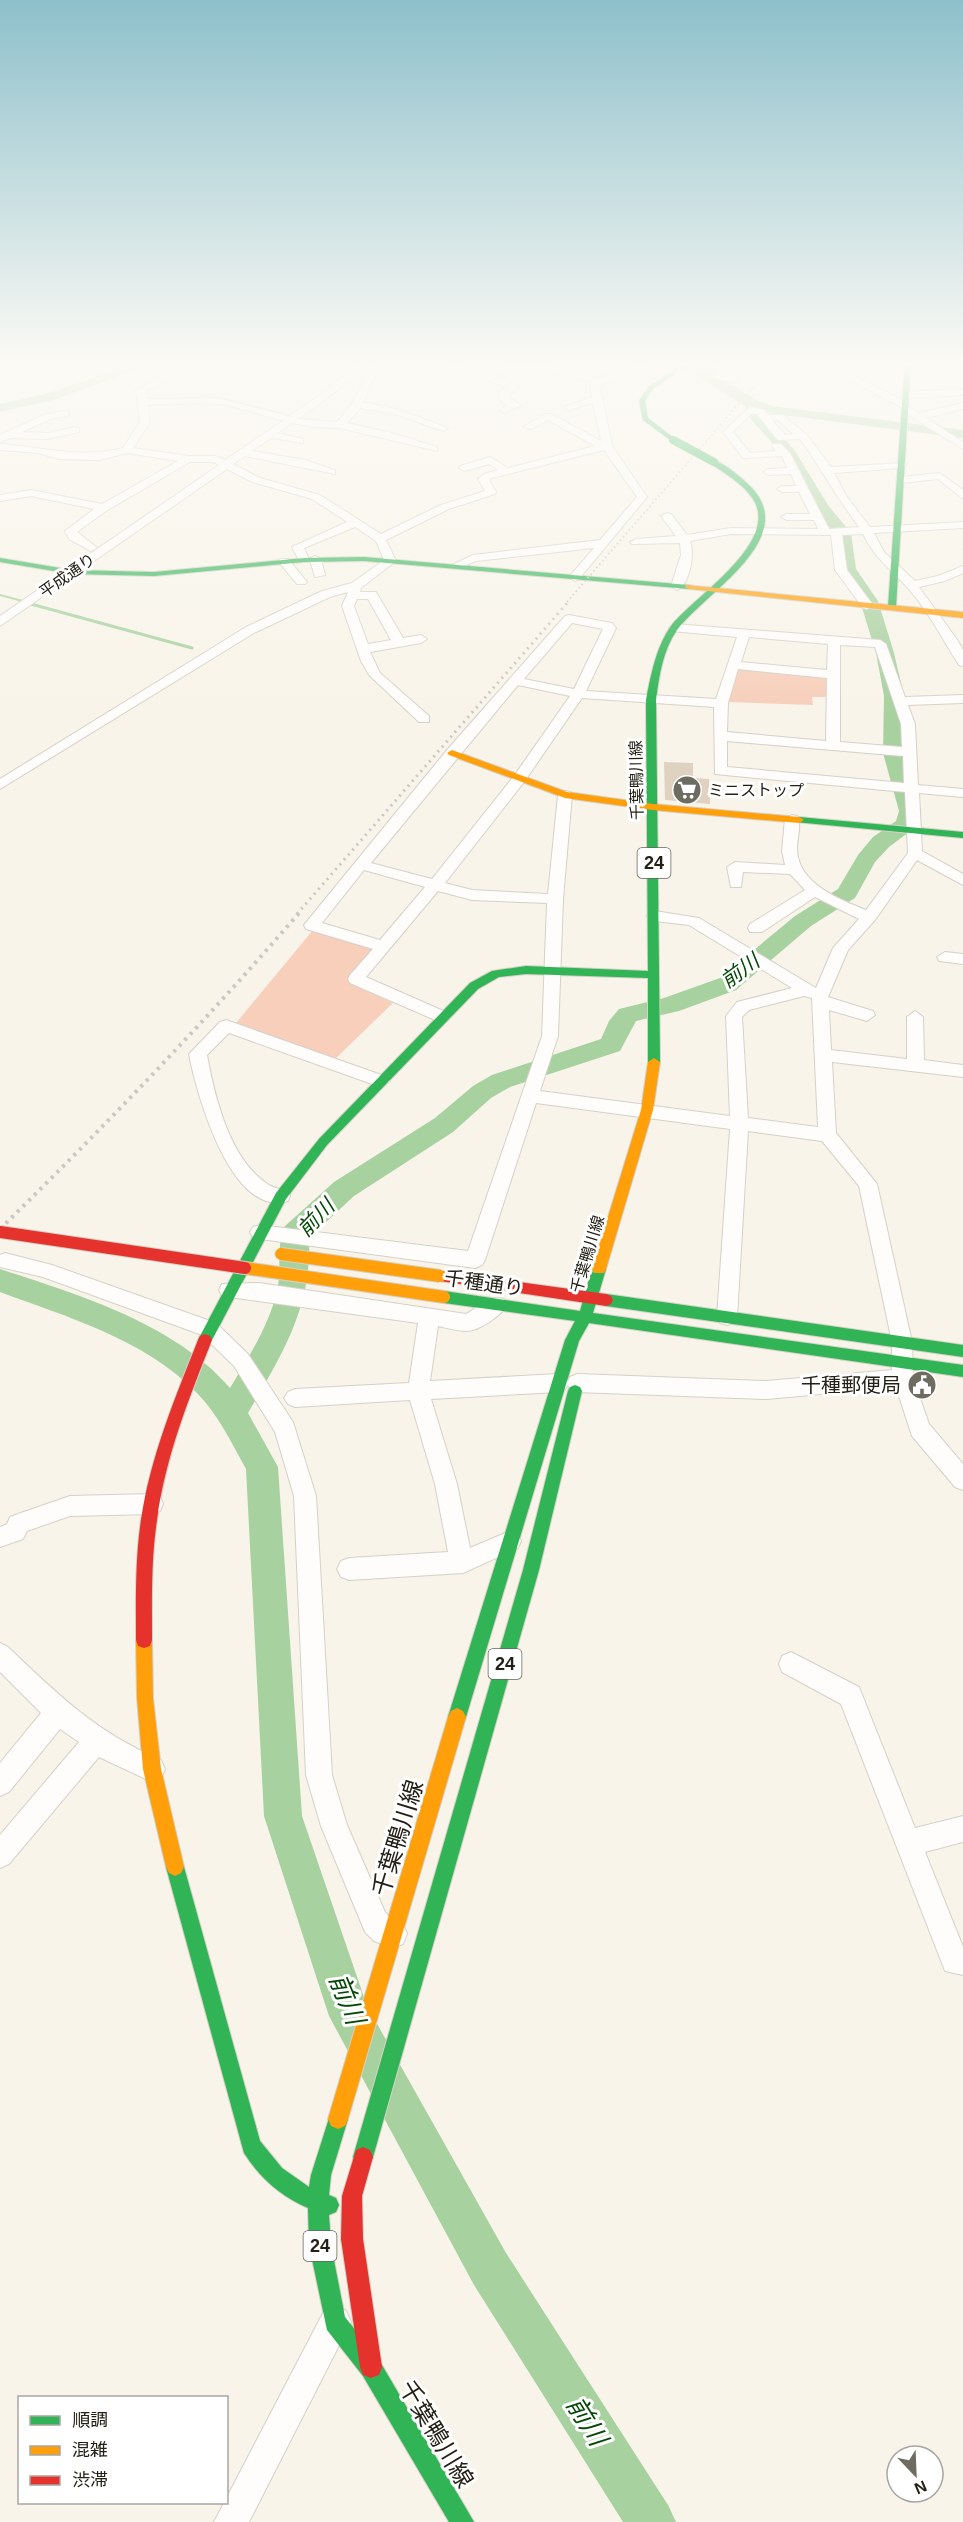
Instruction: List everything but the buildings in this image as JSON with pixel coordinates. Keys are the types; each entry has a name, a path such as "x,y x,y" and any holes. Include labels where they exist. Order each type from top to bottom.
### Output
{"street":[{"path":"91,548 73,537 71,531 103,508 154,479"},
{"name":"平成通り","path":"0,611 66,571 91,548 197,479"},
{"name":"平成通り","path":"0,622 66,571 199,479"},
{"path":"256,479 316,497 380,539 387,549 390,561"},
{"path":"380,539 445,507 491,492 484,479"},
{"path":"575,577 642,497 631,479"},
{"path":"739,479 756,495 765,518 763,530"},
{"path":"788,479 802,485"},
{"path":"790,479 802,485"},
{"path":"797,479 830,532 841,570 867,605"},
{"path":"832,479 842,498 866,529 879,554 912,585 933,612 963,662"},
{"path":"892,607 901,480 914,479"},
{"path":"943,479 963,496"},
{"path":"785,498 802,485"},
{"path":"785,498 802,485"},
{"path":"785,498 802,485"},
{"path":"0,498 31,493 103,508"},
{"path":"667,516 685,539 689,552 677,586"},
{"path":"319,574 298,547 355,523"},
{"path":"636,542 685,539 731,531 830,532 963,525"},
{"name":"千葉鴨川線","path":"372,2368 350,2210 360,2160 531,1570 572,1379 572,1340 585,1317 647,1110 655,1058 651,700 657,665 675,628 751,550 763,530"},
{"path":"456,566 473,558 603,543"},
{"path":"0,560 66,571 154,574 309,559 390,561 711,589 933,612 962,612"},
{"path":"284,561 301,582"},
{"path":"390,561 354,591 348,606 375,675 423,719"},
{"path":"912,585 941,579 963,569"},
{"path":"0,785 250,630 326,594 354,591 372,595 399,643"},
{"path":"381,946 312,925 452,753 569,619 608,626 610,628 578,694 519,779 435,885 381,946 356,980 442,1017"},
{"path":"675,628 880,644 902,700 908,724 915,853 869,917 841,948 815,996 825,1055 827,1135 868,1184 903,1361 920,1429 963,1480"},
{"path":"744,633 721,703 720,771 963,793"},
{"path":"363,649 421,639"},
{"path":"833,745 834,641"},
{"path":"733,665 834,675"},
{"path":"517,681 578,694 721,703"},
{"path":"902,700 963,699"},
{"path":"721,736 909,752"},
{"path":"452,753 564,795 653,807 963,835"},
{"path":"260,1232 475,1260 550,1036 555,899 564,795"},
{"path":"792,819 791,860 796,870 815,890 869,917"},
{"path":"915,853 963,880"},
{"path":"362,865 472,896 555,899"},
{"path":"736,884 735,867 796,870"},
{"path":"756,928 815,890"},
{"path":"655,916 693,921 815,996 867,1015"},
{"path":"945,957 963,959"},
{"path":"350,2210 318,2203 286,2188 261,2164 251,2146 184,1908 152,1769 145,1698 144,1587 152,1504 176,1414 209,1329 260,1232 281,1196 302,1167 381,1081 474,986 496,974 526,970 653,975"},
{"path":"727,1317 739,1123 734,1017 743,1006 815,996"},
{"path":"915,1017 916,1066"},
{"path":"281,1196 261,1190 242,1170 234,1157 210,1107 198,1054 226,1026 381,1081"},
{"path":"825,1055 963,1071"},
{"path":"529,1096 827,1135"},
{"name":"千種通り","path":"0,1232 963,1371"},
{"name":"千種通り","path":"239,1248 727,1317 903,1361 963,1351"},
{"path":"5,1261 45,1270 209,1329 241,1360 285,1429 305,1496 319,1775 334,1826 375,1922 384,1931 393,1934"},
{"path":"229,1290 259,1291 469,1323 497,1305"},
{"name":"千葉鴨川線","path":"585,1317 588,1342"},
{"path":"429,1318 418,1392 446,1484 456,1540 463,1562"},
{"path":"295,1398 418,1392 572,1379 767,1390 903,1361"},
{"name":"千葉鴨川線","path":"462,2522 372,2368 334,2322 320,2245 318,2203 321,2175 339,2112 510,1541 572,1379"},
{"path":"0,1537 15,1532 18,1524 70,1506 152,1504"},
{"path":"349,1569 463,1562 510,1541"},
{"path":"0,1655 58,1712 117,1754 152,1769"},
{"path":"791,1664 850,1696 956,1961 963,1961"},
{"path":"0,1783 58,1712"},
{"path":"0,1855 97,1740"},
{"path":"908,1843 963,1829"},
{"path":"231,2522 334,2322"}],"shaded area":[{"path":"737,670 827,676 830,678 830,697 812,697 813,705 728,702"},
{"path":"313,930 372,948 373,950 349,983 393,1003 335,1059 236,1023"}],"waterway":[{"name":"前川","path":"232,1413 270,1346 286,1310 295,1276 295,1234 344,1189 444,1125 482,1092 501,1081 611,1045 618,1027 628,1015 670,1005 728,984 803,921 847,893 866,860 881,842 905,824 910,811 893,753 894,696 885,653 869,601 848,569 843,533 821,507 804,479"},
{"path":"0,595 26,602"},
{"path":"20,601 192,648"},
{"name":"前川","path":"0,1280 113,1322 160,1348 206,1382 232,1413"},
{"name":"前川","path":"232,1413 262,1467 267,1520 271,1638 283,1816 350,2016 490,2269 651,2522"}],"railway":[{"path":"567,602 674,479"},
{"path":"297,914 569,601"},
{"path":"0,1229 153,1074 299,913"}],"traffic: fast":[{"path":"654,1062 651,700 659,662 675,627 733,570 758,537 763,520 760,505 751,492 737,479"},
{"path":"892,607 900,479"},
{"path":"0,560 72,572 154,574 304,560 364,559 689,587"},
{"path":"799,820 963,835"},
{"path":"205,1340 281,1196 323,1142 474,986 496,974 526,970 653,975"},
{"path":"457,1717 572,1340 585,1317 599,1269"},
{"path":"444,1297 963,1371"},
{"path":"606,1300 963,1351"},
{"path":"363,2157 531,1570 575,1391"},
{"path":"175,1867 251,2146 266,2167 284,2183 305,2196 329,2205"},
{"path":"338,2119 321,2175 318,2203 320,2245 335,2322 371,2368 462,2522"}],"traffic: slow":[{"path":"689,587 963,615"},
{"path":"452,753 565,795 653,807 799,820"},
{"path":"599,1269 647,1110 654,1062"},
{"path":"281,1254 440,1276"},
{"path":"245,1268 444,1297"},
{"path":"144,1640 145,1698 152,1769 175,1867"},
{"path":"338,2119 457,1717"}],"traffic: jam":[{"path":"0,1232 245,1268"},
{"path":"440,1276 606,1300"},
{"path":"144,1640 144,1588 152,1502 175,1420 205,1340"},
{"path":"363,2157 352,2196 352,2239 371,2367"}],"place":[{"name":"ミニストップ","path":"687,790"},
{"name":"千種郵便局","path":"922,1385"}]}
